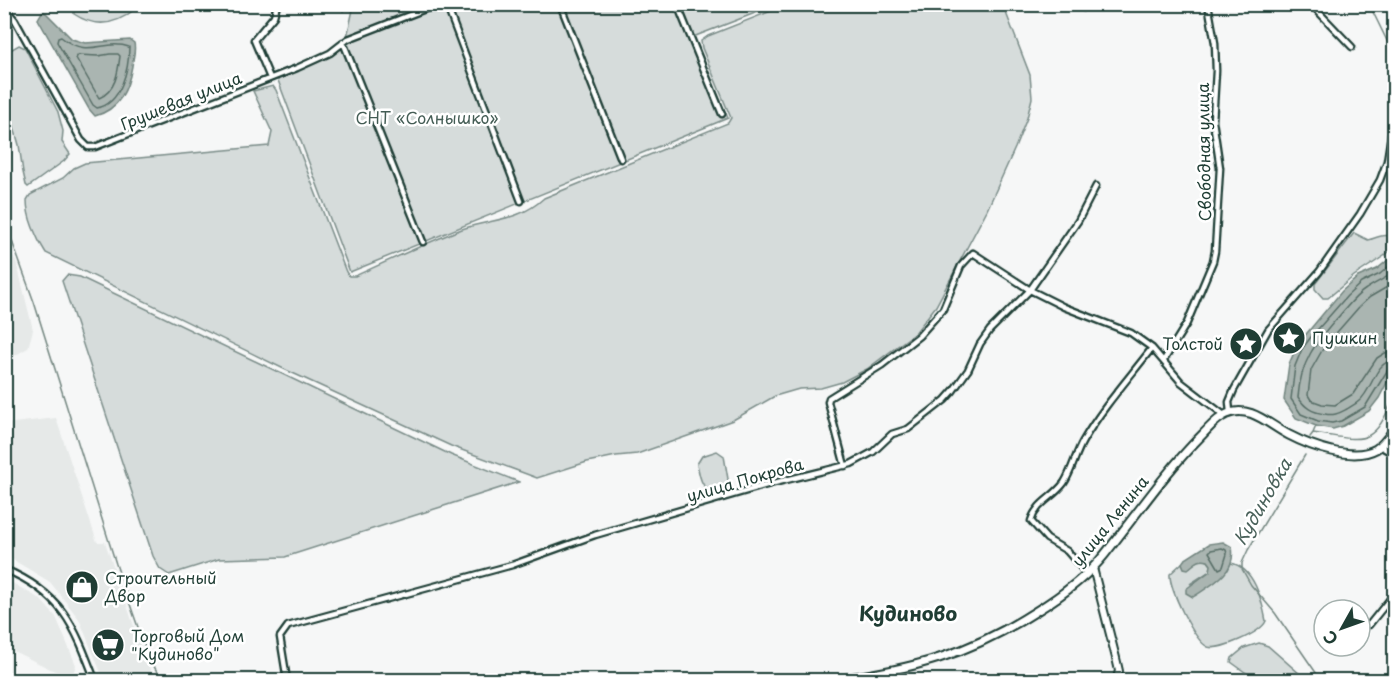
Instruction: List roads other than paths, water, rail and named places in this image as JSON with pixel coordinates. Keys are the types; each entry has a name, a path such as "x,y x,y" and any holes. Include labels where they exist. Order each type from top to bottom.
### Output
{"main road":[{"path":"1227,414 1248,412 1298,439 1335,451 1359,453 1375,450 1395,429"},
{"name":"улица Ленина","path":"835,681 901,670 966,650 1057,599 1090,571 1179,459 1227,414"}],"street":[{"path":"270,78 255,40 274,16 277,4"},
{"name":"Грушевая улица","path":"4,7 15,20 81,140 88,147 101,146 270,78 330,53 343,42 438,4"},
{"path":"446,4 521,201"},
{"path":"560,4 621,159"},
{"path":"677,4 722,114"},
{"name":"Свободная улица","path":"1164,360 1186,323 1213,261 1215,251 1220,168 1213,121 1215,43 1208,4"},
{"path":"1311,4 1352,47"},
{"path":"343,42 423,242"},
{"path":"845,466 828,402 829,398 900,353 926,329 943,309 961,266 974,253 1030,290 1064,307 1131,333 1152,348 1181,382 1227,414 1234,390 1268,330 1319,272 1360,214 1380,180 1387,161 1394,116"},
{"name":"улица Покрова","path":"287,681 280,637 283,630 294,624 512,565 595,535 770,484 845,466 873,452 892,434 908,429 945,400 968,370 980,344 990,330 1030,290 1078,221 1096,186"},
{"path":"1116,681 1119,670 1090,571 1067,551 1047,539 1031,521 1034,513 1046,499 1061,487 1083,440 1152,348"},
{"path":"1380,446 1395,454"},
{"path":"4,569 27,579 57,603 74,630 95,681"},
{"path":"1372,621 1395,594"}],"water":[{"path":"42,12 46,13 72,39 85,43 130,40 134,43 135,49 125,90 117,103 104,113 95,116 89,109 38,19"},
{"path":"1394,255 1394,369 1379,398 1369,411 1333,429 1316,426 1296,418 1284,400 1289,364 1297,346 1342,291 1358,277 1377,269"},
{"path":"1223,542 1232,547 1231,564 1227,571 1215,583 1193,597 1186,593 1186,589 1210,571 1211,565 1208,561 1202,560 1188,569 1184,568 1182,563 1184,560 1209,544"}],"waterway":[{"path":"343,11 345,4"},
{"path":"1079,4 1083,12"},
{"name":"Кудиновка","path":"1369,4 1394,55"},
{"path":"4,219 34,302 116,564 148,656 160,680"},
{"name":"Кудиновка","path":"1310,437 1313,433 1355,439 1364,437 1379,426 1394,396"},
{"name":"Кудиновка","path":"1313,433 1316,426"},
{"name":"Кудиновка","path":"1305,455 1248,550 1242,563 1242,569 1251,585 1275,613 1321,680"}],"place":[{"name":"Пушкин","path":"1289,338"},
{"name":"Толстой","path":"1246,344"},
{"name":"Строительный Двор","path":"82,587"},
{"name":"Торговый Дом \"Кудиново\"","path":"108,645"}],"district":[{"name":"Кудиново","path":"908,614"}],"park label":[{"name":"СНТ «Солнышко»","path":"427,118"}]}
